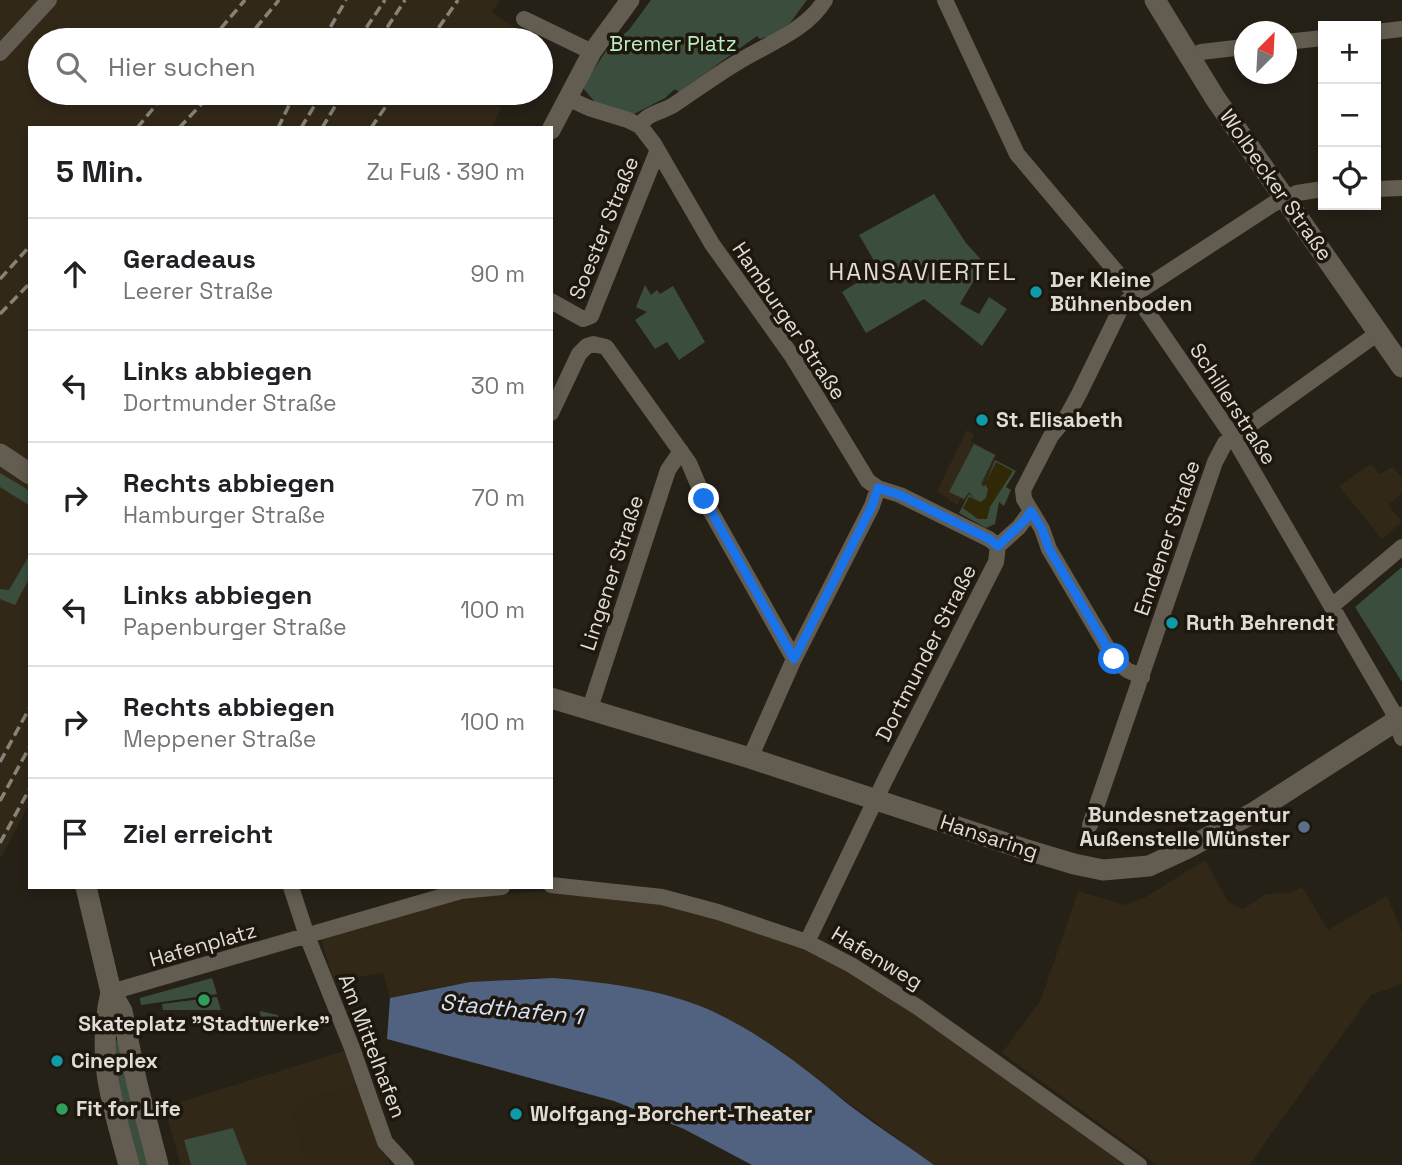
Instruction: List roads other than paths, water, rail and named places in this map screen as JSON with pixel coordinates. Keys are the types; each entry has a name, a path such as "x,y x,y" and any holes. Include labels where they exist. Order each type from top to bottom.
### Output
{"main road":[{"name":"Wolbecker Straße","path":"1156,0 1189,56 1285,199 1402,366"},
{"path":"0,453 28,473"},
{"name":"Hansaring","path":"553,699 750,758 1074,864 1103,870 1149,866 1253,813 1400,725"},
{"path":"86,889 111,992 122,1011 158,1165"},
{"path":"111,992 106,1013 106,1077 130,1165"}],"street":[{"path":"0,53 49,0"},
{"path":"553,126 592,52 630,0"},
{"name":"Soester Straße","path":"640,127 644,118 671,107 739,61 782,38 810,18 825,0"},
{"name":"Schillerstraße","path":"946,0 1017,154 1135,294 1233,437 1400,725"},
{"path":"524,19 543,28"},
{"path":"1381,31 1402,29"},
{"path":"553,33 592,52"},
{"path":"1297,41 1318,39"},
{"path":"1189,56 1234,48"},
{"path":"568,98 640,127"},
{"name":"Hamburger Straße","path":"640,127 716,250 792,356 868,481 989,539 998,546"},
{"name":"Soester Straße","path":"553,302 578,318 591,316 657,152"},
{"path":"1381,189 1402,188"},
{"path":"1142,677 1127,670 1114,659 1049,549 1042,529 1023,495 1029,478 1051,436 1066,418 1079,394 1122,306 1135,294 1285,199 1297,193 1318,190"},
{"name":"Emdener Straße","path":"1090,825 1215,462 1225,443 1378,333"},
{"path":"553,409 579,354 587,346 600,345 610,352 689,463 706,503 794,659"},
{"name":"Lingener Straße","path":"589,711 668,470 681,450"},
{"path":"750,758 794,659 872,506 878,488"},
{"name":"Dortmunder Straße","path":"807,942 885,780 996,562 998,546 1031,511"},
{"path":"1332,606 1402,547"},
{"name":"Hafenweg","path":"553,885 662,897 719,912 807,942 919,1008 1139,1165"},
{"name":"Am Mittelhafen","path":"292,889 386,1142 406,1165"},
{"path":"307,936 461,889"},
{"name":"Hafenplatz","path":"111,992 307,936"}],"water":[{"name":"Stadthafen 1","path":"553,978 646,990 718,1014 790,1058 861,1114 934,1165 752,1165 684,1129 614,1101 387,1039 390,998 470,982"}],"railway":[{"path":"221,28 245,0"},
{"path":"256,28 279,0"},
{"path":"330,28 346,0"},
{"path":"366,28 385,0"},
{"path":"387,28 405,0"},
{"path":"438,28 458,0"},
{"path":"139,126 156,105"},
{"path":"181,126 201,105"},
{"path":"279,126 289,105"},
{"path":"302,126 315,105"},
{"path":"323,126 336,105"},
{"path":"372,126 387,105"},
{"path":"0,279 28,248"},
{"path":"0,314 28,285"},
{"path":"0,762 28,711"},
{"path":"0,801 28,750"},
{"path":"0,843 28,792"}],"place":[{"name":"Der Kleine Bühnenboden","path":"1036,292"},
{"name":"St. Elisabeth","path":"982,420"},
{"name":"Ruth Behrendt","path":"1172,623"},
{"name":"Bundesnetzagentur Außenstelle Münster","path":"1304,827"},
{"name":"Skateplatz \"Stadtwerke\"","path":"204,1000"},
{"name":"Cineplex","path":"57,1061"},
{"name":"Fit for Life","path":"62,1109"},
{"name":"Wolfgang-Borchert-Theater","path":"516,1114"}],"district":[{"name":"HANSAVIERTEL","path":"923,272"}],"park label":[{"name":"Bremer Platz","path":"673,44"}]}
